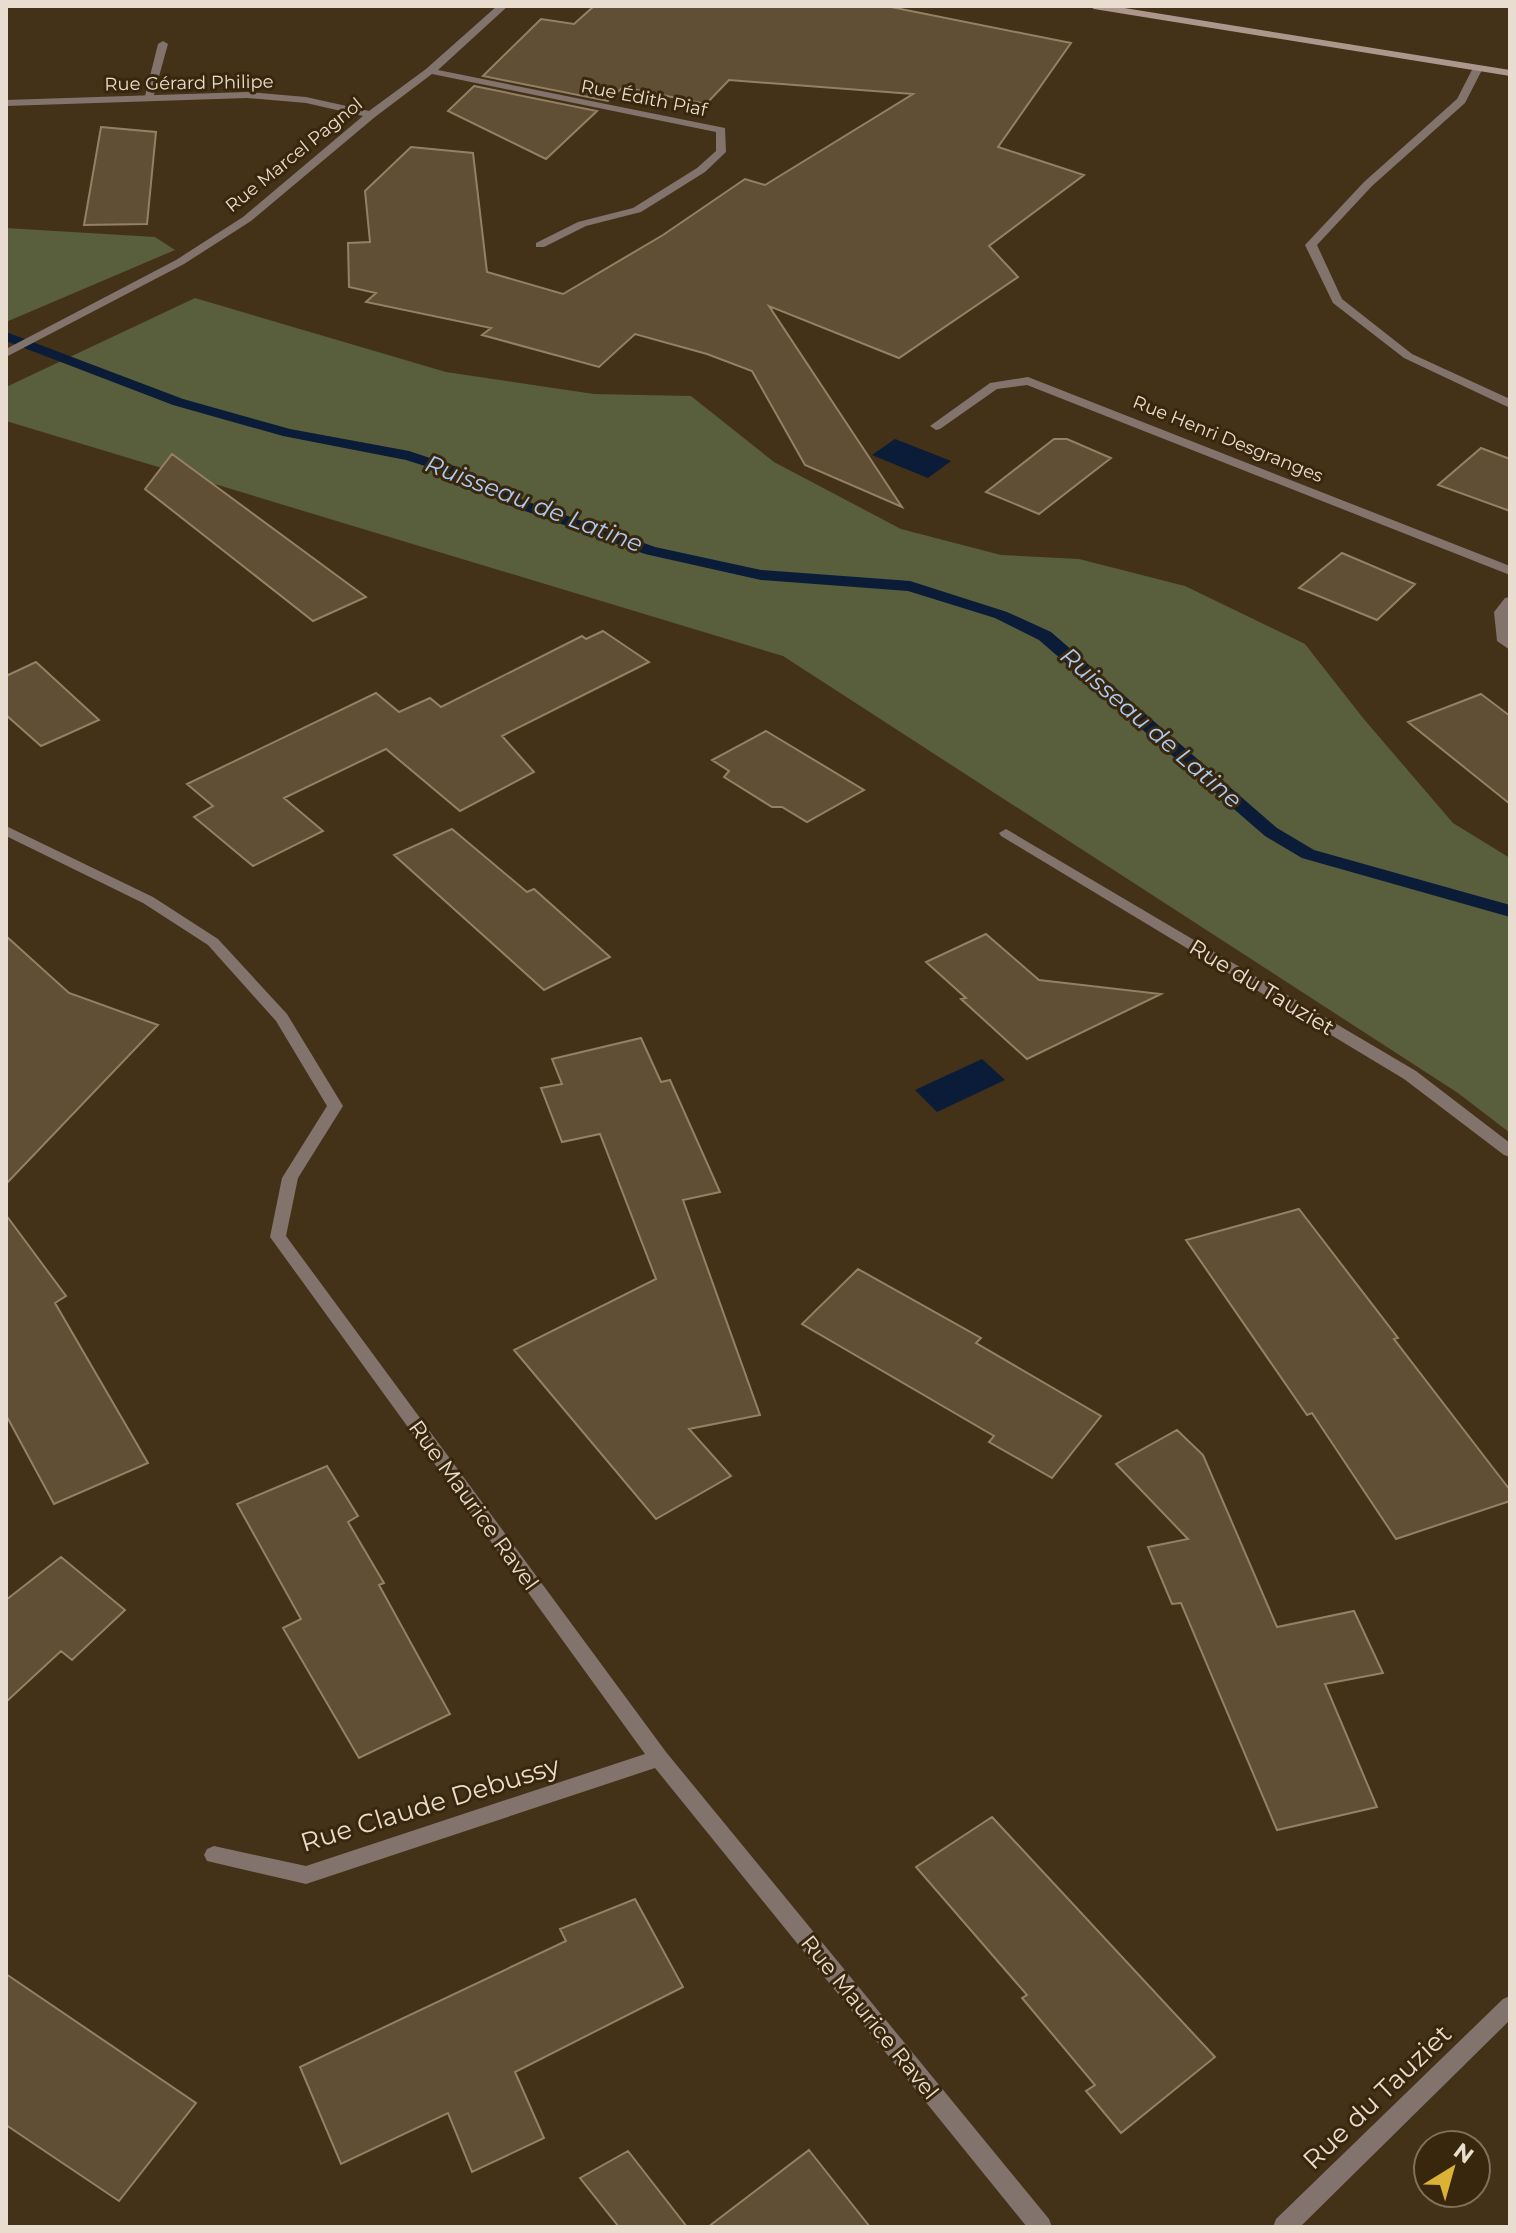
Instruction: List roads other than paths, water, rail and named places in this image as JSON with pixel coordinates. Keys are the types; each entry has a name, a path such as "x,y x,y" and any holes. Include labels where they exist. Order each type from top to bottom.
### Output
{"street":[{"name":"Rue Marcel Pagnol","path":"10,351 180,262 247,219 371,115 430,71 503,6"},
{"path":"1094,6 1510,73"},
{"path":"148,98 163,44"},
{"path":"1478,68 1461,101 1368,184 1311,245 1337,301 1408,356 1510,404"},
{"name":"Rue Édith Piaf","path":"430,71 721,130 721,152 675,186 637,210 582,224 540,245"},
{"name":"Rue Gérard Philipe","path":"6,103 247,95 306,100 371,115"},
{"name":"Rue Henri Desgranges","path":"936,426 994,386 1028,381 1068,394 1510,571"},
{"path":"1510,601 1501,612 1504,641 1510,646"},
{"name":"Rue Maurice Ravel","path":"6,830 148,900 213,942 282,1018 335,1106 290,1178 278,1237 659,1758 1041,2227"},
{"name":"Rue du Tauziet","path":"1006,833 1410,1075 1510,1151"},
{"name":"Rue Claude Debussy","path":"214,1855 306,1875 659,1758"},
{"name":"Rue du Tauziet","path":"1284,2227 1510,2006"}],"water":[{"path":"895,439 951,461 928,478 872,455"},
{"path":"982,1059 1005,1080 937,1112 915,1090"}],"waterway":[{"name":"Ruisseau de Latine","path":"6,336 178,402 288,433 409,456 452,470 517,503 651,551 761,575 910,586 1001,615 1045,636 1271,832 1308,854 1510,911"}]}
